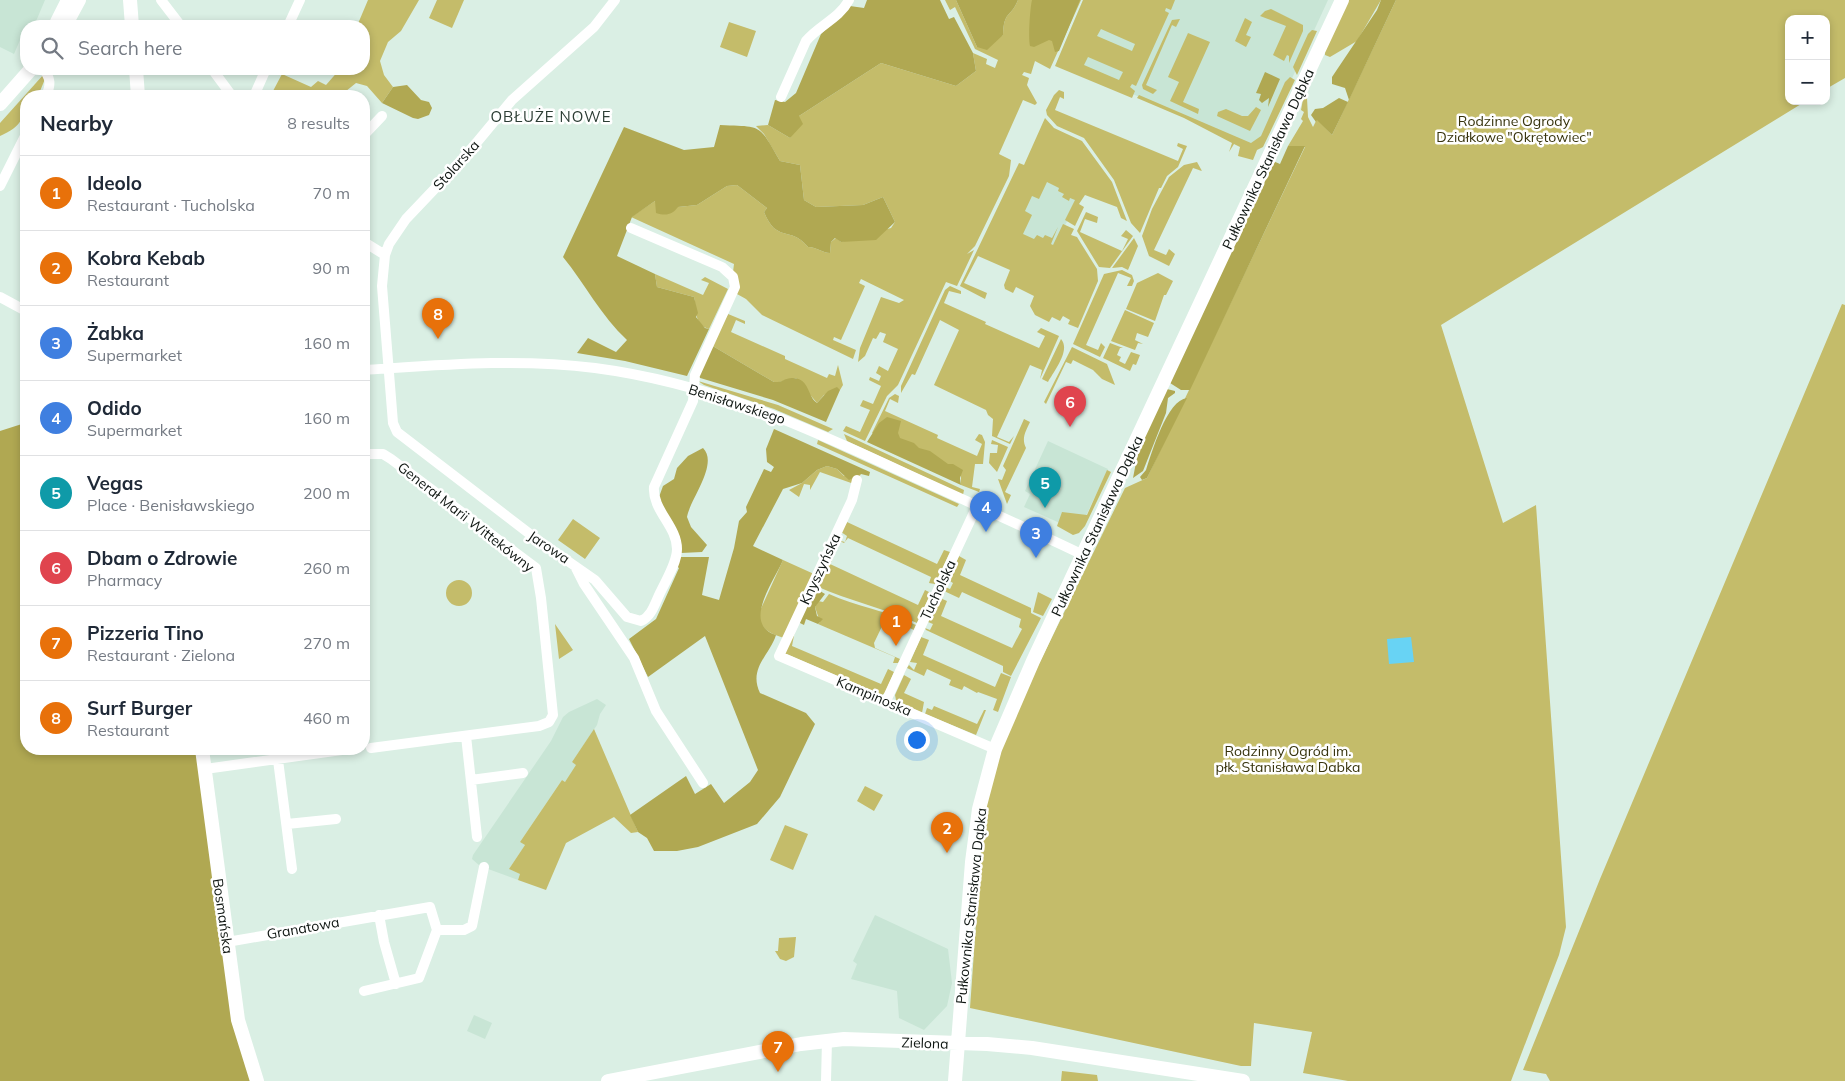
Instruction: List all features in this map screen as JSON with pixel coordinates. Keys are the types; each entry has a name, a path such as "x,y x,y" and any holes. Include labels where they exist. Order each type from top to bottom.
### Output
{"street":[{"path":"58,20 68,0"},
{"path":"67,20 79,0"},
{"path":"130,0 132,20"},
{"path":"162,0 177,20"},
{"path":"291,20 300,0"},
{"name":"Stolarska","path":"387,369 382,286 389,244 406,219 463,159 512,100 594,27 615,0"},
{"path":"781,97 806,41 811,35 829,24 849,0"},
{"name":"Pułkownika Stanisława Dąbka","path":"955,1081 975,830 995,749 1083,555 1342,0"},
{"path":"0,104 26,75"},
{"path":"48,75 51,86 49,90"},
{"path":"136,75 138,90"},
{"path":"216,75 228,90"},
{"path":"257,90 263,75"},
{"path":"370,129 382,116"},
{"path":"0,186 20,146"},
{"path":"575,565 599,583 617,607 630,620 641,621 649,615 671,568 677,550 675,536 654,497 654,487 693,401 695,375 734,290 733,277 722,267 631,228"},
{"path":"370,246 386,255"},
{"path":"0,297 20,308"},
{"name":"Benisławskiego","path":"370,370 485,363 577,366 617,372 694,389 777,415 1083,555"},
{"name":"Jarowa","path":"387,369 393,423 401,438 539,541 575,565 584,584 634,658 656,711 703,783"},
{"name":"Generał Marii Wittekówny","path":"370,454 383,454 391,459 532,564 538,572 551,688 552,719 539,726 371,748"},
{"name":"Knyszyńska","path":"779,656 852,500 857,480"},
{"name":"Tucholska","path":"886,701 977,506"},
{"name":"Kampinoska","path":"779,656 995,749"},
{"path":"466,736 477,837"},
{"name":"Bosmańska","path":"203,755 238,1020 257,1081"},
{"path":"204,770 310,755"},
{"path":"278,760 292,869"},
{"path":"470,780 523,773"},
{"path":"287,824 336,819"},
{"path":"364,991 418,978 437,930 464,930 472,926 484,868"},
{"name":"Granatowa","path":"227,942 430,907 437,930"},
{"path":"379,915 384,942 396,984"},
{"path":"826,1081 827,1040"},
{"name":"Zielona","path":"608,1081 827,1040 1013,1046 1084,1054 1243,1081"}],"shaded area":[{"path":"0,0 45,0 37,20 20,20 20,40 14,54 0,47"},
{"path":"867,0 940,0 949,19 954,17 973,53 976,71 956,86 881,63 799,116 803,124 790,138 768,125 775,100 785,102 796,93 821,34 850,6 864,8"},
{"path":"956,0 1018,0 1006,18 1003,35 987,50 977,47"},
{"path":"1032,0 1080,0 1059,51 1055,52 1052,41 1049,40 1034,47 1030,46"},
{"path":"1083,0 1328,0 1260,148 1057,62"},
{"path":"1381,0 1396,0 1349,100 1345,88 1332,84 1332,77 1377,10"},
{"path":"1265,72 1280,79 1268,107 1269,98 1262,103 1259,100 1261,94 1256,93"},
{"path":"407,85 421,100 429,102 432,108 429,115 418,119 413,118 382,103 393,87"},
{"path":"1339,98 1348,102 1332,135 1317,120 1316,122 1311,115 1315,109 1323,108"},
{"path":"720,125 752,127 763,133 780,161 800,165 804,200 816,207 863,205 883,197 895,222 876,240 841,242 835,238 831,242 830,253 808,247 801,240 774,228 764,212 767,208 737,185 727,186 697,205 678,207 669,214 656,213 655,201 632,217 617,256 655,274 657,287 694,297 698,313 696,317 705,328 709,329 687,376 625,361 577,353 588,338 616,352 627,340 609,321 563,257 624,127 684,150 714,147"},
{"path":"1038,139 1095,165 1042,272 984,245"},
{"path":"1288,146 1305,146 1190,390 1181,390 1170,383 1273,161 1280,164"},
{"path":"711,345 774,382 791,378 803,381 817,403 828,391 837,387 840,390 826,422 773,400 697,377"},
{"path":"1167,389 1175,391 1175,393 1168,398 1166,413 1143,471 1133,478 1139,447"},
{"path":"1187,398 1147,478 1142,480 1140,477 1146,470 1156,440 1167,417 1180,401"},
{"path":"887,417 901,421 898,433 900,438 914,443 919,448 930,451 948,464 953,464 963,470 960,478 961,485 867,442 879,423"},
{"path":"20,425 20,755 201,755 251,1081 0,1081 0,431"},
{"path":"774,429 870,472 869,476 861,474 849,480 837,469 827,466 817,470 802,483 783,489 753,546 783,560 767,591 761,612 761,622 766,630 776,635 758,669 757,684 760,693 806,713 815,724 780,797 757,824 698,847 677,851 654,851 647,838 638,832 630,815 686,776 695,794 711,784 724,803 750,782 758,770 705,636 648,677 629,639 656,619 679,568 675,565 680,557 709,557 702,595 719,600 734,548 739,521 747,512 746,507 764,469 771,472 774,467 767,462 766,449"},
{"path":"1048,441 1108,469 1084,520 1071,528 1024,507 1030,494 1025,491"},
{"path":"703,448 707,455 708,463 706,472 687,517 691,527 707,545 702,552 681,553 659,497 663,486 674,479 677,468 688,456"},
{"path":"815,588 825,594 815,607 817,616 823,619 818,624 806,619 804,625 798,622"},
{"path":"597,699 606,705 600,714 597,725 572,762 577,765 565,782 562,780 520,842 525,845 509,869 521,874 518,880 480,866 472,859 473,855 551,741 563,717 569,712"},
{"path":"875,915 948,949 952,983 947,1006 924,1030 899,1018 897,991 851,979 857,964 853,961"},
{"path":"474,1015 492,1023 485,1039 467,1031"}],"green space":[{"path":"368,0 419,0 401,31 388,42 380,61 384,75 393,87 382,103 367,86 356,83 347,90 274,90 281,75 311,87 318,81 326,85 335,75 370,75 370,20 360,20"},
{"path":"437,0 464,0 452,28 429,18"},
{"path":"945,0 956,0 977,47 1003,35 1006,18 1018,0 1081,0 1050,69 1035,61 1031,74 1024,72 1022,75 1029,78 1027,85 1037,103 1035,105 1023,100 999,154 1011,160 1009,176 975,246 967,254 974,250 957,286 946,282 898,385 887,396 865,441 843,431 846,426 860,432 870,410 860,406 863,400 873,404 881,386 869,380 870,377 879,381 881,376 876,373 879,366 888,371 898,349 883,342 886,334 880,332 876,339 873,338 865,356 858,362 860,348 881,297 899,303 904,300 861,279 859,283 865,286 841,340 834,337 833,340 856,350 853,359 762,315 746,299 737,294 733,272 734,264 631,217 655,201 678,207 697,205 727,186 737,185 767,208 764,212 774,228 801,240 808,247 824,252 830,253 831,242 836,238 841,242 891,228 895,222 883,197 863,205 816,207 804,200 800,165 780,161 764,134 756,126 768,125 790,138 799,116 881,63 956,86 976,71 973,53 987,59 986,64 995,68 998,60 975,49 955,7 950,10"},
{"path":"1083,0 1175,0 1171,10 1166,8 1165,11 1169,13 1136,86 1132,84 1130,87 1135,91 1132,98 1055,66","holes":["1101,29 1135,44 1132,51 1097,36","1088,57 1123,72 1119,80 1084,65"]},
{"path":"1347,0 1381,0 1357,41 1330,57 1325,55 1325,48"},
{"name":"Rodzinny Ogród im. płk. Stanisława Dabka","path":"1396,0 1845,0 1845,78 1830,87 1830,15 1785,15 1785,105 1799,105 1441,325 1503,523 1536,505 1566,927 1559,955 1511,1081 1348,1081 1303,1073 1312,1032 1254,1023 1251,1066 1241,1066 970,1008 983,825 991,783 1011,721 1125,488 1147,478 1305,147 1288,146 1303,121 1301,119 1304,112 1301,110 1304,94 1307,98 1308,117 1313,127 1317,119 1332,135"},
{"path":"1271,9 1303,25 1303,31 1289,63 1289,56 1287,55 1284,61 1273,55 1286,26 1260,16 1265,11"},
{"path":"1245,18 1252,22 1246,35 1251,37 1246,47 1235,41"},
{"path":"1180,19 1176,27 1172,25 1146,85 1157,90 1153,94 1143,89 1142,85 1172,20"},
{"path":"729,22 756,31 747,57 720,47"},
{"path":"1312,30 1317,31 1297,75 1293,67 1308,34"},
{"path":"1188,33 1210,42 1183,102 1199,109 1198,114 1170,101 1179,82 1168,77"},
{"path":"44,75 45,79 40,90 30,90"},
{"path":"1290,77 1295,80 1263,147 1257,150 1253,160 1238,156 1240,147 1234,144 1229,152 1232,143 1184,118 1137,98 1139,95 1251,143 1261,136 1285,82"},
{"path":"1059,90 1064,92 1064,99 1060,97 1055,110 1178,161 1183,149 1177,146 1178,143 1187,146 1178,167 1167,176 1161,188 1159,188 1140,233 1131,223 1114,180 1084,138 1057,126 1047,115 1046,110"},
{"path":"20,101 20,121 17,125 0,136 0,123"},
{"path":"1256,107 1261,110 1250,131 1217,116 1218,112 1226,109 1242,116 1248,116"},
{"path":"1045,118 1054,128 1082,141 1112,182 1127,221 1121,218 1117,207 1085,195 1079,204 1084,207 1075,226 1065,220 1075,200 1070,198 1069,201 1062,197 1064,194 1058,191 1059,188 1047,182 1039,199 1032,196 1025,211 1032,215 1023,234 1034,239 1037,235 1043,238 1045,235 1052,238 1058,227 1051,244 1053,245 1063,224 1074,229 1071,235 1077,237 1097,269 1098,281 1078,328 1068,324 1070,320 1063,316 1060,321 1052,317 1049,322 1035,315 1030,306 1034,296 1016,287 1013,293 1005,289 1004,285 1010,270 978,256 964,283 987,293 985,299 960,286 1019,163 1024,165"},
{"path":"1197,162 1202,171 1193,168 1154,250 1166,255 1169,249 1175,254 1169,266 1149,256 1142,236 1152,209 1169,177 1184,165"},
{"path":"1086,212 1098,217 1097,223 1085,219 1080,232 1122,251 1128,239 1121,236 1126,230 1133,236 1110,268 1099,267 1077,231"},
{"path":"1134,238 1138,246 1128,270 1122,267 1112,268"},
{"path":"1122,270 1132,275 1134,281 1132,286 1127,286 1131,278 1118,273 1086,345 1098,350 1101,343 1105,347 1100,357 1073,344 1104,274"},
{"path":"1158,273 1173,281 1166,295 1164,295 1155,321 1126,309 1137,283"},
{"path":"655,274 703,295 709,283 701,280 705,277 728,289 709,329 700,324 698,320 694,297 657,287"},
{"path":"950,286 961,291 961,294 949,291 944,303 986,322 985,324 1039,348 1045,336 1037,332 1041,328 1059,336 1040,379 1042,370 1030,365 997,437 1009,442 1014,436 1010,444 992,436 993,419 986,410 934,385 959,330 940,320 915,375 912,374 901,393 901,386 945,290"},
{"path":"1842,304 1845,305 1845,1081 1550,1081 1546,1074 1523,1070 1600,879"},
{"path":"1125,310 1154,323 1148,337 1137,333 1135,340 1143,344 1138,343 1135,350 1111,341"},
{"path":"728,314 745,321 745,324 736,320 731,332 785,356 785,359 827,378 829,374 835,376 838,365 843,385 840,390 824,395 817,403 796,378 774,382 711,345"},
{"path":"1061,339 1064,344 1063,355 1048,382 1042,379"},
{"path":"1110,343 1123,348 1120,348 1117,355 1121,357 1119,361 1125,364 1131,352 1140,355 1136,365 1133,364 1130,371 1103,358"},
{"path":"1072,347 1107,364 1115,385 1102,379 1093,370 1073,360 1071,364 1066,362 1046,404 1044,402"},
{"path":"698,381 778,405 833,429 828,432 774,409 704,385"},
{"path":"895,394 899,396 898,403 890,399 885,411 938,435 937,438 977,456 982,444 975,440 979,434 982,435 985,442 983,464 975,464 972,487 980,489 979,492 961,485 961,476 872,433 889,398"},
{"path":"1024,419 1030,422 1024,438 1026,448 1005,492 1011,495 1007,504 998,479 1002,480 1006,470 1003,466"},
{"path":"844,434 964,490 963,495 847,441"},
{"path":"818,440 959,504 957,507 817,444"},
{"path":"992,440 1008,447 997,472 989,463 990,453 997,453 998,445 991,444"},
{"path":"827,466 837,469 844,476 861,474 854,484 820,472 810,490 810,485 804,484 799,497 789,490 802,483 817,470"},
{"path":"1107,470 1111,472 1085,526 1079,533 1073,535 1057,526 1062,512 1087,515"},
{"path":"573,519 600,538 585,559 558,540"},
{"path":"847,522 937,564 944,550 950,552 935,584 929,583 931,577 848,538 845,542 847,536 841,532"},
{"path":"829,556 833,558 830,564 918,605 925,590 931,593 917,623 816,586"},
{"path":"959,556 966,560 960,575 1031,608 1031,613 1041,618 1011,676 1003,672 1003,666 925,628 930,630 933,624 928,622 940,598 947,601 941,616 1012,648 1022,629 1019,627 1021,619 962,592 959,598 944,591 945,587 950,589 953,583 948,580"},
{"path":"783,560 814,574 784,638 767,631 758,615"},
{"path":"459,580 468,584 472,593 468,602 459,606 450,602 446,593 450,584"},
{"path":"1038,592 1052,599 1043,616 1033,612"},
{"path":"829,594 892,615 889,619 886,618 874,643 875,648 900,659 898,663 893,663 895,657 818,624 820,622 815,607 818,601 823,602"},
{"path":"893,616 916,625 914,630 896,622 898,618"},
{"path":"555,624 573,650 559,659"},
{"path":"795,630 792,646 881,684 888,669 894,672 885,693 882,695 784,653"},
{"path":"921,637 929,640 923,655 995,687 1001,673 1011,677 998,712 993,710 997,699 977,693 964,686 962,690 949,685 951,680 927,669 924,676 907,668 909,665 914,670 917,663 910,662"},
{"path":"904,675 911,679 904,693 924,702 922,713 896,700 895,695"},
{"path":"934,706 977,724 984,710 986,710 976,735 925,714 927,708 932,710"},
{"path":"594,729 638,832 631,833 614,817 566,843 546,890 518,880 520,874 509,869 525,845 520,842 562,780 565,782 576,765 572,762"},
{"path":"865,786 883,795 874,811 857,801"},
{"path":"785,825 808,834 793,870 770,860"},
{"path":"796,937 794,957 786,961 780,959 775,951 778,951 779,938"},
{"path":"1062,1071 1097,1075 1098,1081 1061,1081"}],"water":[{"path":"1411,637 1414,662 1389,664 1387,639"}],"place":[{"name":"Surf Burger","path":"438,339"},
{"name":"Dbam o Zdrowie","path":"1070,427"},
{"name":"Vegas","path":"1045,508"},
{"name":"Odido","path":"986,532"},
{"name":"Żabka","path":"1036,558"},
{"name":"Ideolo","path":"896,646"},
{"name":"Kobra Kebab","path":"947,853"},
{"name":"Pizzeria Tino","path":"778,1072"}],"district":[{"name":"OBŁUŻE NOWE","path":"551,116"}],"park label":[{"name":"Rodzinne Ogrody Działkowe \"Okrętowiec\"","path":"1514,130"}]}
